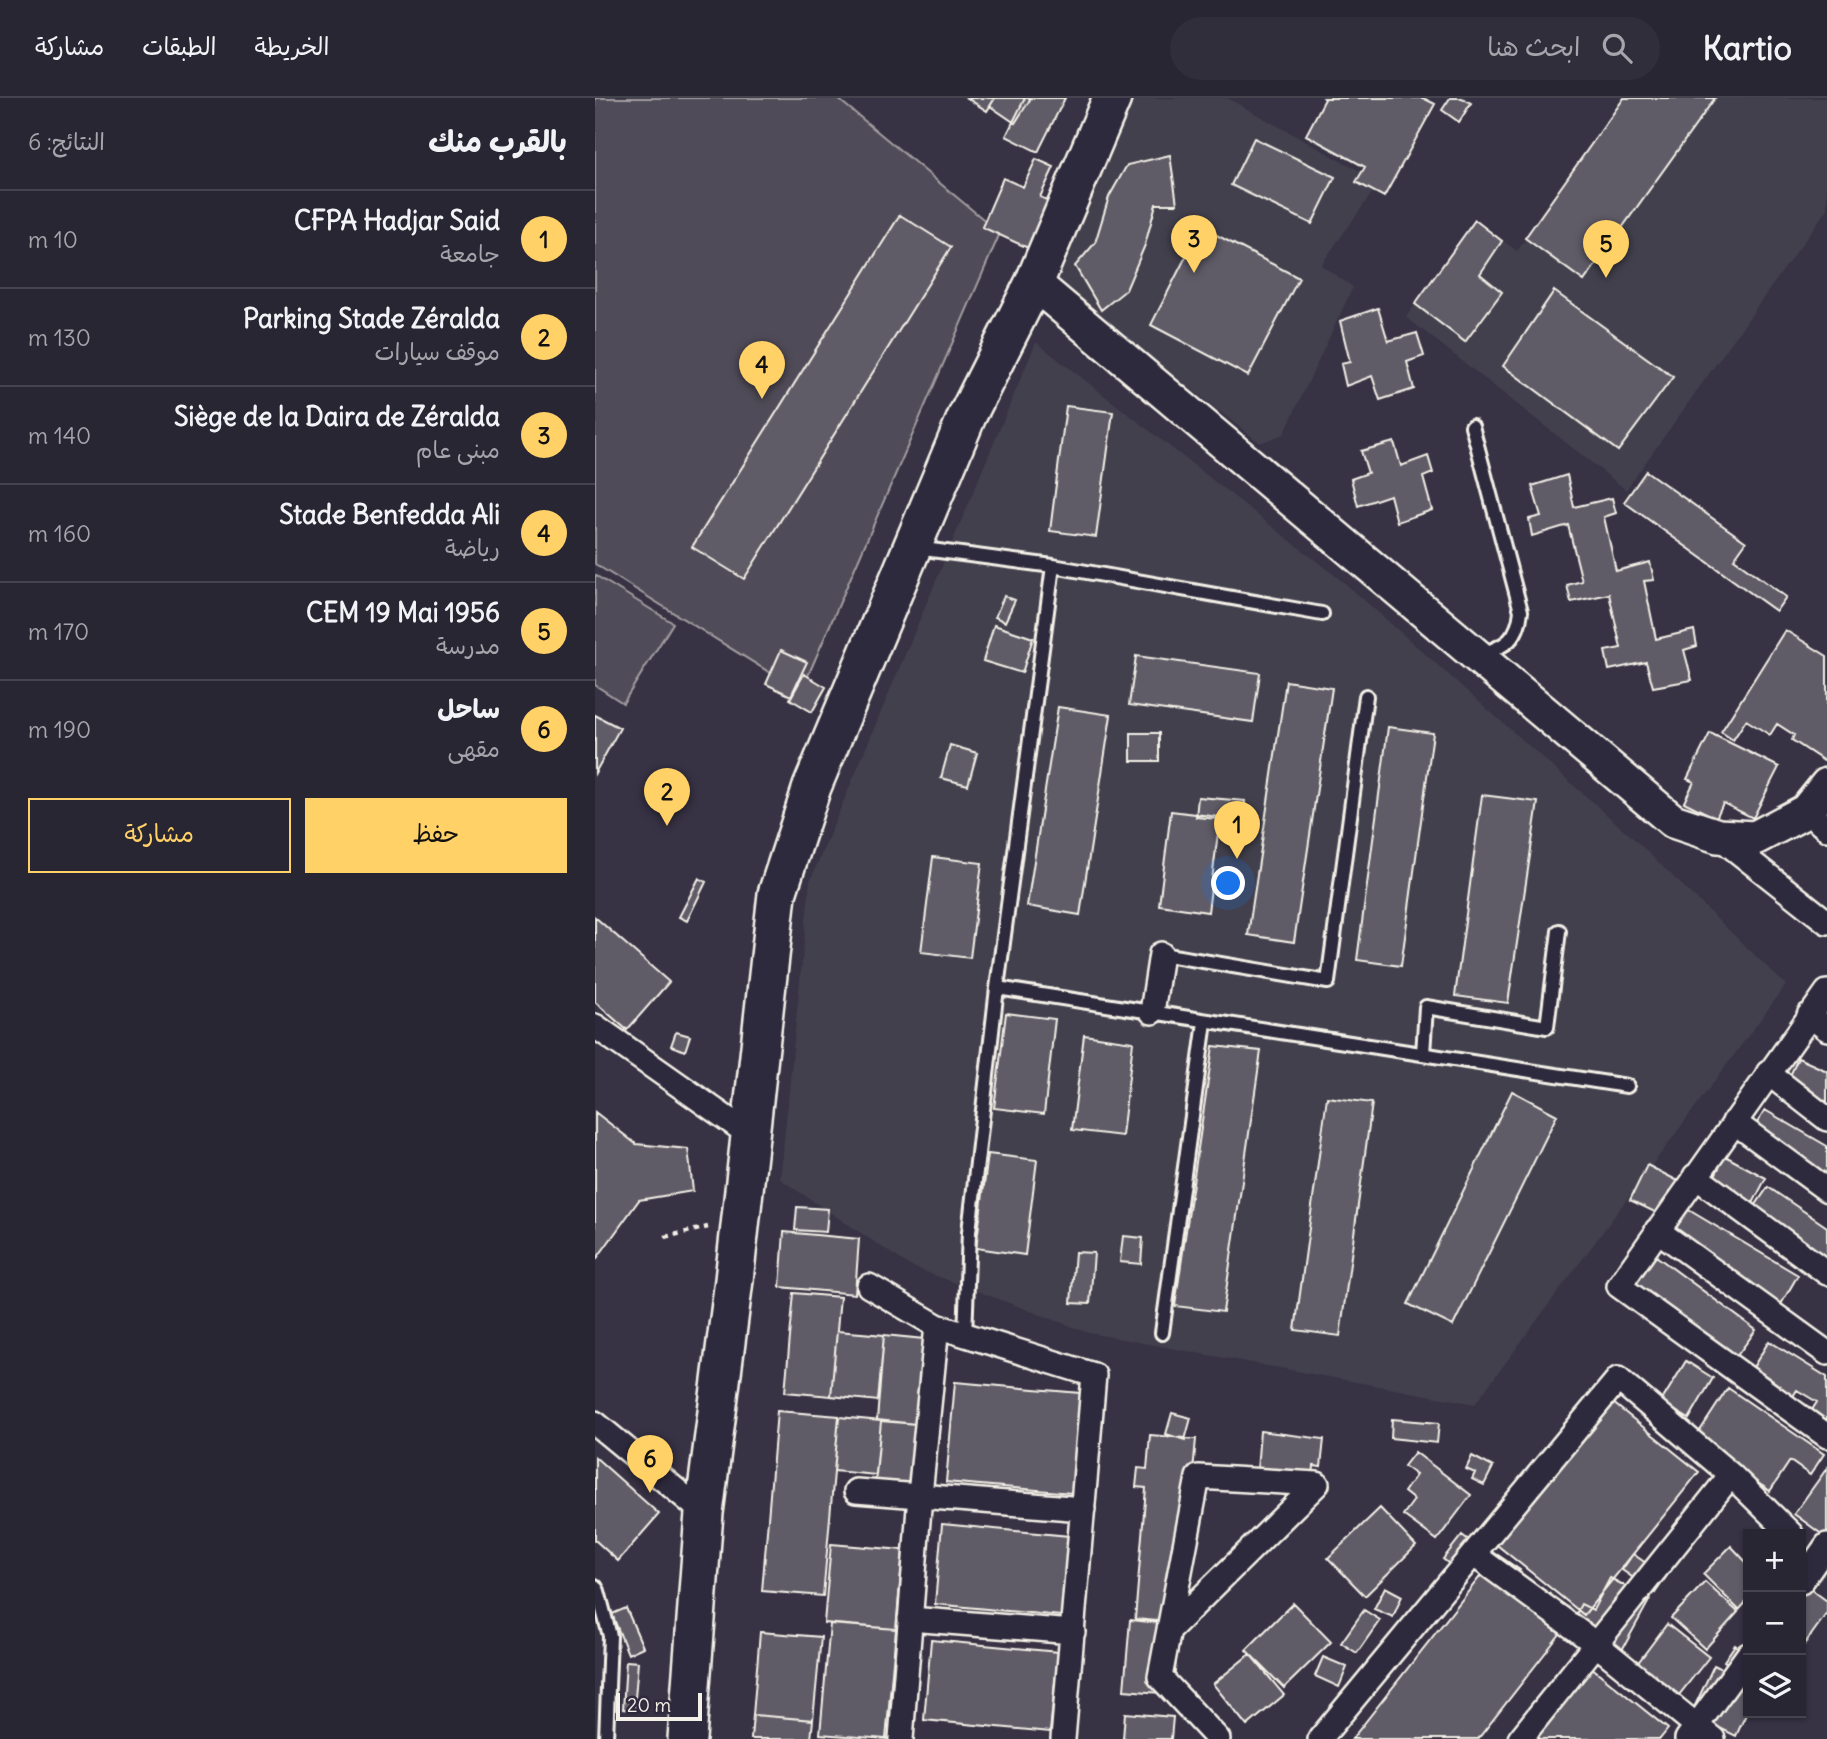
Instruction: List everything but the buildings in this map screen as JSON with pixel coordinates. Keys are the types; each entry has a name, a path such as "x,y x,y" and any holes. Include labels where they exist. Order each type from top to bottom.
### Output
{"main road":[{"path":"687,1739 704,1513 777,894 813,787 967,416 1034,283 1112,98"},
{"path":"1034,283 1673,821 1718,836 1755,838 1816,820 1827,785"}],"street":[{"path":"1718,836 1827,922"},
{"path":"1152,1012 1161,954"},
{"path":"1827,992 1818,1022 1768,1073 1619,1286 1827,1436"},
{"path":"595,1026 750,1135"},
{"path":"1768,1073 1827,1119"},
{"path":"1734,1122 1827,1191"},
{"path":"1695,1176 1827,1273"},
{"path":"1657,1230 1827,1353"},
{"path":"869,1286 937,1326 1094,1375 1063,1739"},
{"path":"901,1739 909,1619 937,1326"},
{"path":"1320,1739 1618,1379 1731,1475 1786,1529"},
{"path":"595,1423 704,1513"},
{"path":"1520,1739 1731,1475"},
{"path":"1169,1630 1317,1484 1198,1477 1160,1677 1218,1739"},
{"path":"856,1491 1083,1509"},
{"path":"1473,1554 1596,1644 1699,1735 1743,1663"},
{"path":"1806,1574 1818,1554"},
{"path":"909,1619 1073,1632"}],"lane":[{"path":"1472,426 1521,611 1520,625 1503,647 1477,655"},
{"path":"912,547 1053,566 1322,614"},
{"path":"965,1335 969,1232 997,988 1053,566"},
{"path":"1161,954 1328,982 1366,696"},
{"path":"1423,1054 1426,1007 1547,1027 1559,931"},
{"path":"997,988 1626,1086"},
{"path":"1162,1333 1205,1021"},
{"path":"595,1586 599,1591 610,1636 606,1739"}],"shaded area":[{"path":"595,98 837,98 1000,233 801,692 595,564"},
{"path":"1134,98 1227,98 1380,182 1321,265 1353,287 1284,434 1260,443 1052,281"},
{"path":"1625,98 1827,98 1827,209 1626,490 1406,317 1475,220 1517,251"},
{"path":"1036,342 1346,584 1631,836 1786,985 1475,1404 1089,1333 910,1266 780,1179 810,881"},
{"path":"595,575 673,623 623,703 595,685"}],"place":[{"name":"Siège de la Daira de Zéralda","path":"1194,273"},
{"name":"CEM 19 Mai 1956","path":"1606,278"},
{"name":"Stade Benfedda Ali","path":"762,399"},
{"name":"Parking Stade Zéralda","path":"667,826"},
{"name":"CFPA Hadjar Said","path":"1237,859"},
{"name":"ساحل","path":"650,1493"}]}
